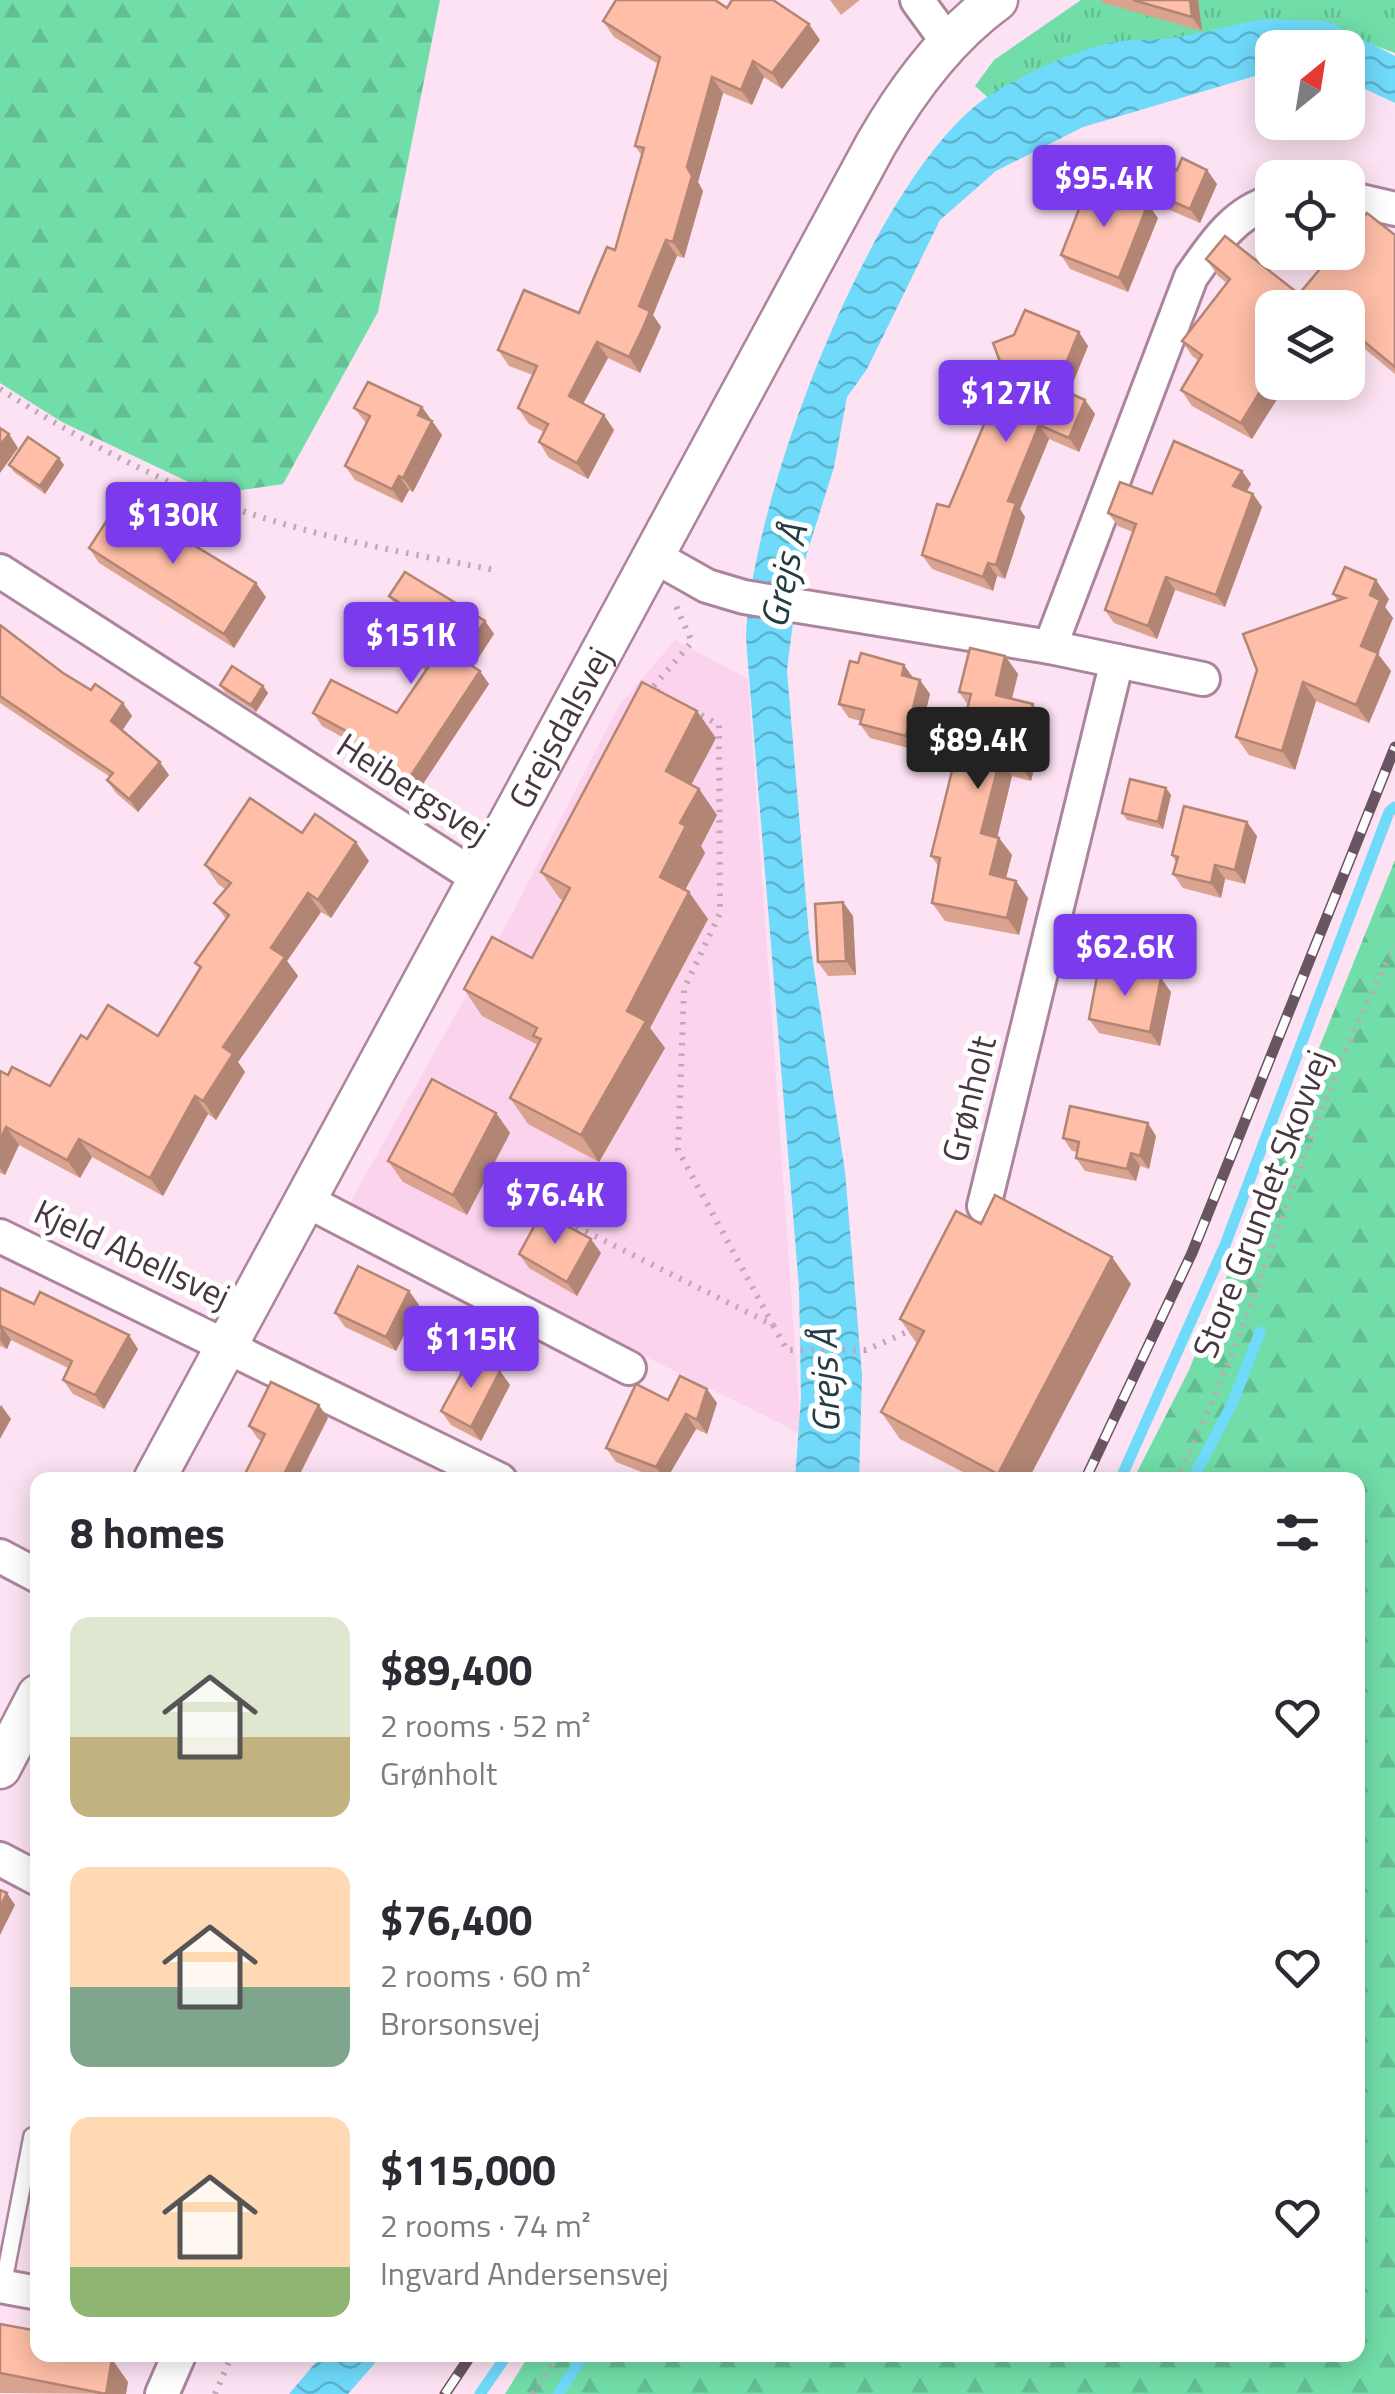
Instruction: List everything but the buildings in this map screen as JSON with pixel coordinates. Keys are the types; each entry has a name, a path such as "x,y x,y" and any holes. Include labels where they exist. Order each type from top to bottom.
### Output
{"street":[{"path":"917,0 949,44"},
{"name":"Grejsdalsvej","path":"158,1472 885,128 903,97 949,44 997,0"},
{"path":"1365,202 1395,209"},
{"path":"1050,647 1190,277 1223,232 1255,208"},
{"path":"652,555 707,586 744,596 1050,647 1203,679"},
{"name":"Heibergsvej","path":"0,571 480,880"},
{"name":"Grønholt","path":"984,1206 1118,661"},
{"path":"307,1201 629,1368"},
{"name":"Kjeld Abellsvej","path":"0,1236 230,1344 472,1472"},
{"path":"0,1556 30,1572"},
{"path":"0,1768 30,1710"},
{"path":"0,1858 30,1875"},
{"path":"2,2286 30,2291"},
{"path":"162,2394 177,2362"}],"lane":[{"path":"2,2286 30,2146"}],"path":[{"path":"0,389 60,427 198,495 359,544 495,570"},
{"path":"652,555 692,642 652,688 669,697"},
{"path":"686,706 719,724 720,913 684,989 678,1150 787,1350 866,1350 916,1328 924,1313"},
{"name":"Store Grundet Skovvej","path":"1180,1472 1209,1414 1330,1087 1395,946"},
{"path":"539,1227 547,1212 773,1325"},
{"path":"215,2394 229,2362"},
{"path":"533,2394 554,2362"}],"shaded area":[{"path":"675,640 748,679 801,1434 347,1208 511,916 618,707"}],"green space":[{"path":"0,0 440,0 378,312 283,484 214,494 62,422 0,383"},
{"path":"1081,0 1395,0 1395,53 1365,42 1365,30 1332,30 1313,23 1285,30 1255,30 1255,38 994,103 975,86 994,60"},
{"path":"1395,860 1395,2394 505,2394 525,2362 1365,2362 1365,1472 1137,1472 1189,1370"}],"water":[{"name":"Grejs Å","path":"1266,19 1327,21 1344,30 1255,30 1255,76 1083,127 996,171 940,220 867,369 847,397 834,467 798,582 787,670 809,936 845,1171 862,1375 859,1472 796,1472 801,1398 799,1288 746,639 753,580 769,507 826,344 863,265 903,193 946,135 990,95 1017,79 1086,50 1124,41 1176,38"},
{"path":"1365,41 1395,56 1395,103 1365,89"},
{"path":"316,2362 376,2362 348,2394 289,2394"}],"waterway":[{"path":"1124,1472 1225,1245 1389,812 1395,807"},
{"path":"1196,1472 1232,1404 1260,1332"},
{"path":"480,2394 502,2362"},
{"path":"558,2394 579,2362"}],"railway":[{"path":"1089,1472 1192,1253 1395,747"},
{"path":"445,2394 466,2362"}]}
